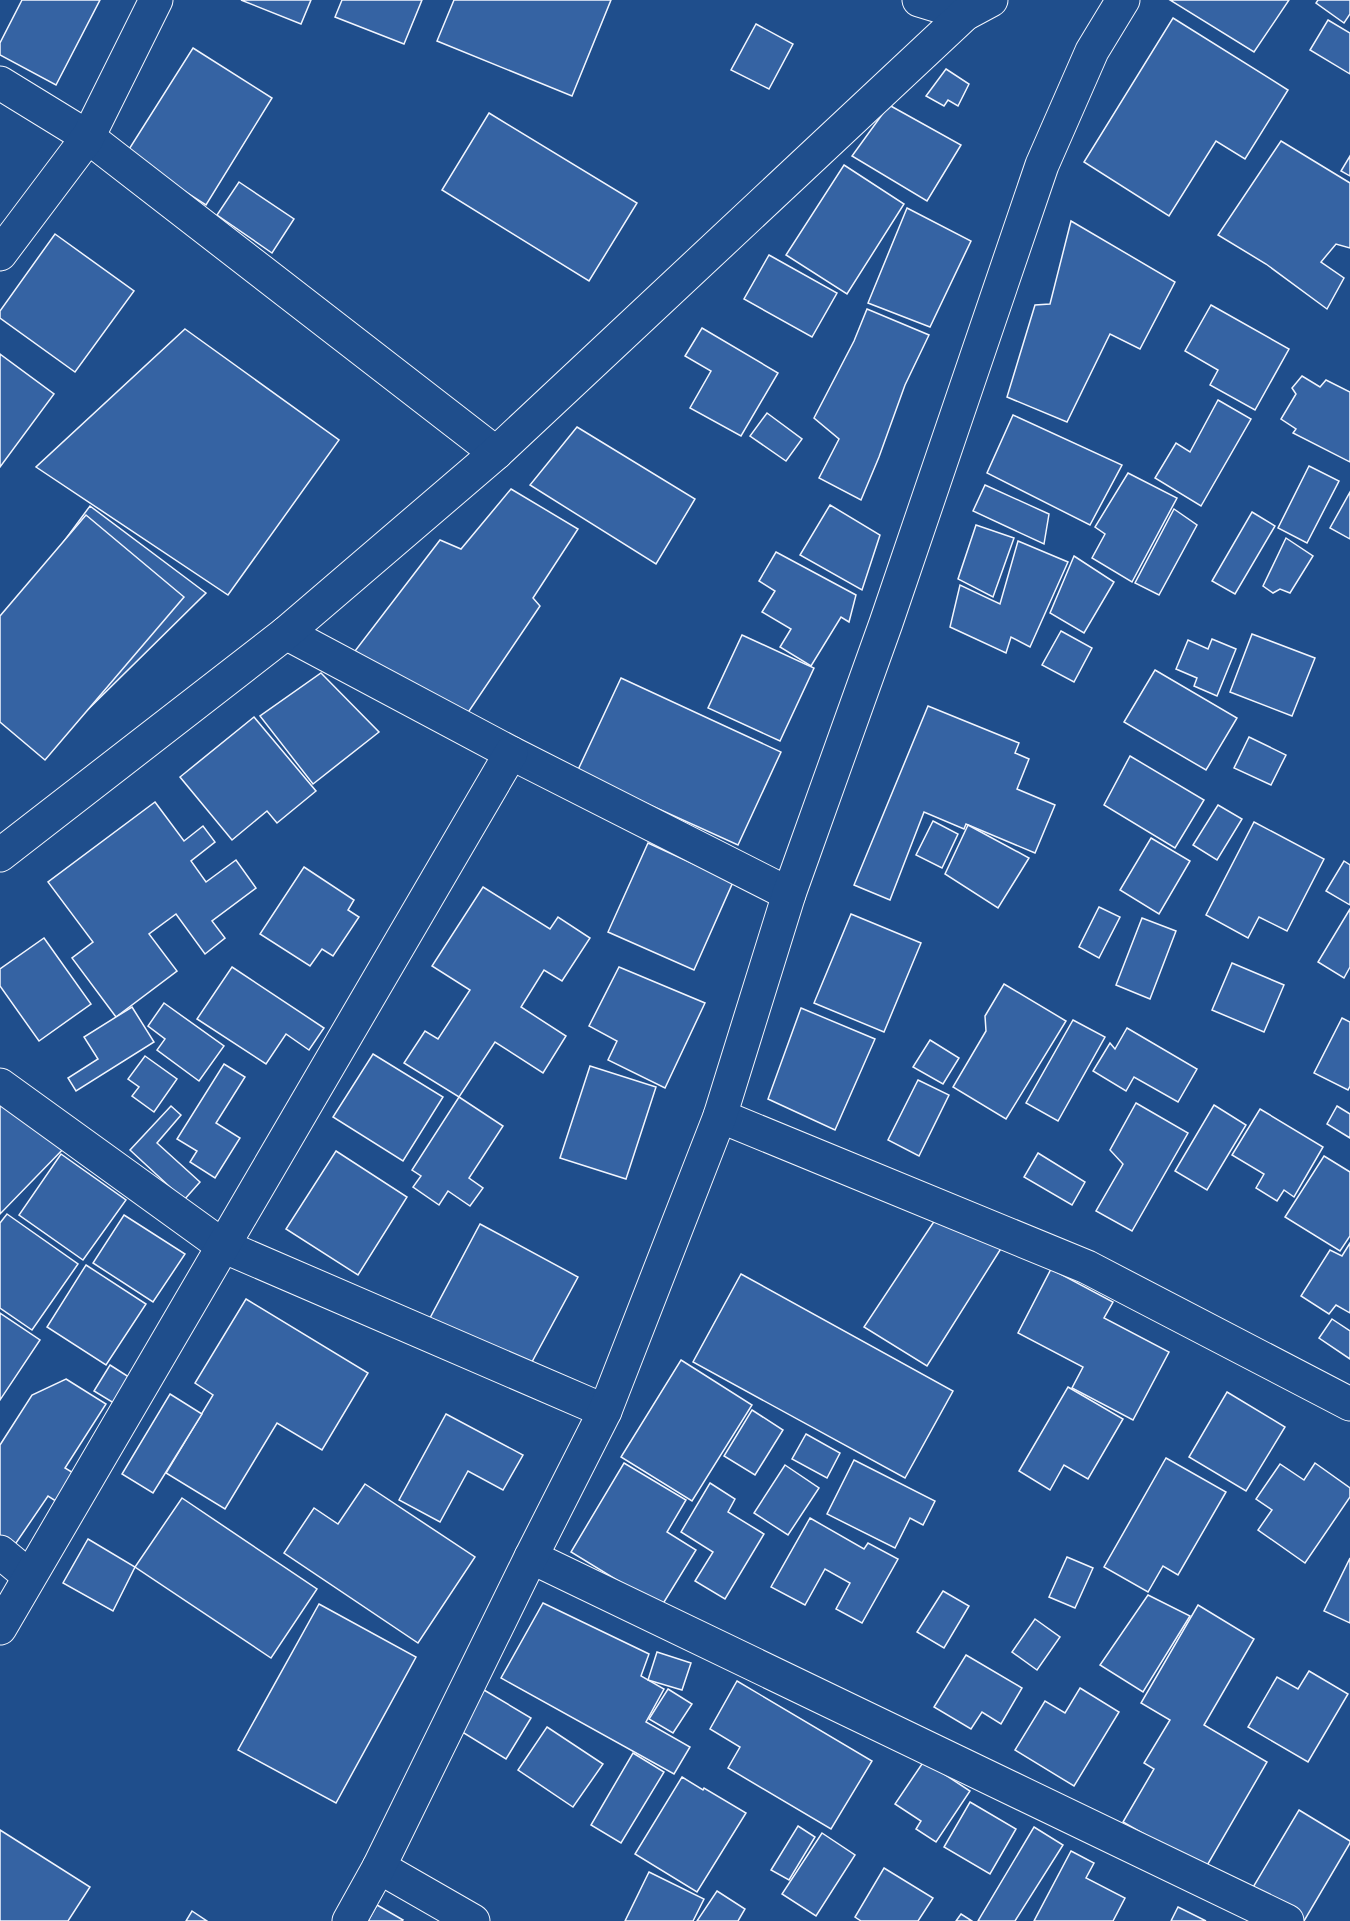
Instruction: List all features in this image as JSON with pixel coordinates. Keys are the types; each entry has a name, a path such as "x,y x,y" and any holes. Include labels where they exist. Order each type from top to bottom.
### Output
{"street":[{"path":"0,254 88,137 156,0"},
{"path":"919,0 978,7"},
{"path":"350,1921 605,1411 720,1116 789,894 886,623 1042,165 1092,51 1123,0"},
{"path":"0,855 286,633 496,453 978,7"},
{"path":"0,83 88,137 496,453"},
{"path":"286,633 511,753 789,894"},
{"path":"0,1628 511,753"},
{"path":"0,1084 222,1246 605,1411"},
{"path":"720,1116 1087,1267 1350,1404"},
{"path":"0,1552 29,1576"},
{"path":"531,1557 1287,1921"},
{"path":"379,1867 473,1921"}],"building":[{"path":"22,0 100,0 56,85 0,55 0,43"},
{"path":"241,0 311,0 301,24"},
{"path":"342,0 422,0 404,44 335,17"},
{"path":"454,0 611,0 572,96 437,41"},
{"path":"1170,0 1289,0 1254,52"},
{"path":"1318,0 1350,0 1350,14 1344,23 1316,3"},
{"path":"1173,18 1288,90 1245,159 1216,141 1169,216 1084,162"},
{"path":"1328,20 1350,33 1350,74 1310,50"},
{"path":"756,24 793,44 769,89 731,70"},
{"path":"193,48 272,98 206,205 126,154"},
{"path":"946,69 969,84 958,106 948,100 944,106 926,96"},
{"path":"889,105 961,145 927,201 852,156"},
{"path":"489,113 637,203 589,281 442,190"},
{"path":"1281,141 1350,183 1350,248 1336,244 1321,262 1344,278 1327,309 1266,264 1218,235"},
{"path":"1350,156 1350,176 1341,171"},
{"path":"844,165 904,204 847,294 786,255"},
{"path":"239,182 294,219 272,253 217,215"},
{"path":"907,208 971,241 930,327 868,303"},
{"path":"1071,221 1175,282 1140,349 1110,334 1067,422 1007,397 1035,305 1050,304"},
{"path":"55,234 134,291 75,372 0,318 0,311"},
{"path":"769,255 837,293 812,337 744,299"},
{"path":"1211,305 1289,349 1255,410 1210,385 1218,370 1185,351"},
{"path":"867,309 929,335 905,385 861,500 819,478 839,439 814,418 854,341"},
{"path":"702,328 778,373 741,436 690,408 711,371 685,356"},
{"path":"185,329 339,440 228,595 36,467"},
{"path":"0,354 54,394 0,467"},
{"path":"1302,376 1320,387 1326,380 1350,392 1350,462 1293,433 1296,429 1281,419 1296,394 1292,388"},
{"path":"1218,400 1251,419 1201,506 1155,478 1176,443 1190,452"},
{"path":"767,413 802,439 786,461 750,436"},
{"path":"1013,415 1122,465 1090,525 987,473"},
{"path":"577,427 695,499 656,564 530,485"},
{"path":"1309,466 1339,481 1307,543 1278,528"},
{"path":"1128,473 1177,498 1132,582 1092,558 1105,534 1095,527"},
{"path":"985,485 1049,514 1044,544 973,511"},
{"path":"511,489 578,529 533,598 540,606 463,720 355,651 440,540 461,549"},
{"path":"1350,492 1350,539 1330,528"},
{"path":"830,505 880,535 862,590 800,555"},
{"path":"90,506 206,593 57,740 0,697 0,628"},
{"path":"1174,509 1197,525 1159,595 1135,583"},
{"path":"1252,512 1275,526 1235,594 1212,581"},
{"path":"86,515 184,597 45,760 0,722 0,616"},
{"path":"976,525 1014,538 993,597 958,579"},
{"path":"1286,538 1313,556 1290,593 1280,589 1273,593 1263,586"},
{"path":"1018,541 1068,562 1030,647 1011,637 1006,653 950,627 960,585 1000,604"},
{"path":"776,552 856,595 849,622 841,617 811,666 780,647 791,629 762,612 775,591 759,581"},
{"path":"1074,556 1114,582 1084,633 1050,613"},
{"path":"1061,631 1092,648 1074,682 1042,665"},
{"path":"1252,634 1315,658 1292,716 1230,692"},
{"path":"742,635 814,668 780,741 708,708"},
{"path":"1212,639 1236,649 1217,696 1194,686 1197,678 1176,669 1188,640 1208,649"},
{"path":"1155,670 1237,718 1206,770 1124,722"},
{"path":"321,673 379,732 313,784 260,716"},
{"path":"621,678 781,752 738,845 577,772"},
{"path":"928,706 1019,743 1015,753 1029,759 1017,789 1055,805 1035,853 966,824 964,829 924,812 890,900 854,885"},
{"path":"254,717 316,791 277,823 267,811 232,840 180,777"},
{"path":"1249,737 1286,755 1271,785 1234,768"},
{"path":"1130,756 1204,800 1175,848 1104,805"},
{"path":"155,802 184,841 203,826 215,842 191,861 206,882 236,860 256,888 212,921 225,938 205,954 176,914 149,934 177,971 116,1017 72,958 93,942 48,882"},
{"path":"1218,805 1242,819 1217,860 1193,845"},
{"path":"933,821 958,834 942,868 916,855"},
{"path":"1254,822 1324,859 1287,931 1259,917 1248,938 1206,915"},
{"path":"968,825 1029,858 998,908 945,874"},
{"path":"1151,838 1190,861 1159,914 1120,890"},
{"path":"648,843 733,882 694,970 608,932"},
{"path":"1344,861 1350,865 1350,905 1326,891"},
{"path":"304,867 354,900 348,910 359,917 333,956 322,949 310,966 260,934"},
{"path":"483,887 550,929 558,917 590,938 562,981 544,970 521,1007 566,1036 543,1073 495,1042 459,1097 404,1063 425,1031 438,1039 470,990 432,966"},
{"path":"1099,907 1120,917 1099,958 1079,947"},
{"path":"1350,909 1350,967 1344,978 1318,962"},
{"path":"851,914 921,943 884,1032 814,1003"},
{"path":"1142,918 1176,931 1150,999 1116,985"},
{"path":"44,938 91,1004 39,1041 0,986 0,969"},
{"path":"1232,963 1284,985 1264,1032 1212,1010"},
{"path":"232,967 324,1028 309,1050 286,1034 266,1064 197,1019"},
{"path":"619,967 705,1003 665,1088 608,1060 617,1041 589,1026"},
{"path":"1004,984 1066,1021 1006,1119 953,1087 986,1031 985,1016"},
{"path":"164,1003 224,1046 199,1081 157,1050 165,1039 148,1026"},
{"path":"132,1007 154,1042 76,1091 68,1078 98,1059 84,1037"},
{"path":"801,1008 875,1039 835,1130 768,1099"},
{"path":"1342,1018 1350,1022 1350,1086 1348,1090 1314,1073"},
{"path":"1073,1020 1105,1037 1058,1121 1026,1103"},
{"path":"1127,1028 1197,1069 1178,1102 1134,1077 1126,1091 1093,1071 1110,1043 1115,1049"},
{"path":"930,1040 959,1058 943,1084 913,1067"},
{"path":"373,1054 443,1097 403,1161 333,1117"},
{"path":"145,1056 177,1079 154,1112 132,1096 139,1087 128,1079"},
{"path":"224,1064 245,1077 216,1123 240,1138 215,1178 190,1162 197,1151 177,1139"},
{"path":"590,1066 656,1087 626,1179 560,1158"},
{"path":"0,1078 68,1144 0,1214"},
{"path":"918,1080 949,1095 919,1156 888,1140"},
{"path":"459,1097 503,1126 469,1178 483,1188 470,1206 448,1191 439,1205 413,1187 421,1176 412,1170"},
{"path":"1136,1103 1188,1133 1132,1231 1096,1211 1123,1164 1110,1150"},
{"path":"1214,1105 1246,1125 1207,1190 1175,1171"},
{"path":"171,1106 181,1115 157,1143 200,1182 184,1200 130,1150"},
{"path":"1337,1106 1350,1114 1350,1138 1327,1124"},
{"path":"1260,1109 1323,1147 1294,1197 1284,1190 1277,1201 1256,1188 1264,1174 1232,1155"},
{"path":"336,1151 407,1197 358,1275 286,1229"},
{"path":"1038,1153 1085,1182 1072,1205 1024,1177"},
{"path":"61,1154 126,1200 83,1260 19,1215"},
{"path":"1324,1156 1350,1172 1350,1236 1340,1251 1285,1217"},
{"path":"941,1211 1007,1239 927,1366 864,1327"},
{"path":"7,1214 78,1264 32,1330 0,1308 0,1223"},
{"path":"124,1215 185,1254 153,1302 93,1263"},
{"path":"480,1224 578,1277 527,1371 430,1318"},
{"path":"1350,1243 1350,1313 1336,1305 1329,1314 1301,1296 1330,1250 1342,1256"},
{"path":"86,1265 146,1304 106,1365 47,1327"},
{"path":"1051,1269 1113,1302 1104,1318 1169,1352 1133,1420 1072,1388 1083,1367 1018,1333"},
{"path":"741,1274 953,1391 905,1478 693,1362"},
{"path":"246,1299 368,1373 322,1450 277,1423 225,1509 166,1473 213,1395 195,1383"},
{"path":"0,1313 40,1340 0,1400"},
{"path":"1332,1319 1350,1331 1350,1359 1319,1338"},
{"path":"681,1360 752,1405 692,1501 621,1457"},
{"path":"110,1365 132,1379 117,1405 94,1391"},
{"path":"66,1379 106,1404 65,1468 80,1477 62,1505 48,1496 14,1546 0,1536 0,1445 32,1395"},
{"path":"1068,1387 1123,1419 1088,1479 1064,1465 1050,1490 1019,1471"},
{"path":"1227,1392 1285,1427 1246,1491 1189,1457"},
{"path":"170,1394 202,1414 153,1493 122,1474"},
{"path":"752,1410 783,1430 755,1475 724,1456"},
{"path":"446,1414 523,1455 503,1490 468,1471 440,1522 399,1500"},
{"path":"806,1434 840,1453 827,1478 792,1459"},
{"path":"1166,1458 1226,1492 1178,1575 1163,1566 1148,1592 1104,1567"},
{"path":"854,1460 935,1501 923,1525 910,1518 895,1548 827,1514"},
{"path":"624,1463 686,1500 667,1532 696,1550 661,1607 571,1552"},
{"path":"1315,1463 1350,1488 1350,1497 1305,1563 1258,1530 1272,1510 1256,1499 1280,1464 1304,1480"},
{"path":"785,1465 819,1488 788,1535 754,1513"},
{"path":"710,1483 735,1499 728,1512 764,1534 725,1599 695,1581 713,1552 681,1532"},
{"path":"365,1484 475,1557 418,1643 284,1553 314,1508 338,1524"},
{"path":"182,1498 317,1589 271,1658 135,1567"},
{"path":"810,1518 864,1549 868,1543 898,1559 862,1623 836,1609 850,1583 825,1569 805,1605 771,1587"},
{"path":"88,1539 135,1567 113,1611 63,1583"},
{"path":"1067,1557 1093,1568 1075,1608 1049,1597"},
{"path":"1350,1558 1350,1623 1324,1611"},
{"path":"943,1591 969,1606 944,1648 917,1632"},
{"path":"1148,1595 1190,1616 1143,1692 1100,1665"},
{"path":"543,1603 649,1654 641,1676 664,1689 646,1722 690,1747 674,1774 501,1678"},
{"path":"319,1604 416,1657 336,1803 238,1750"},
{"path":"1198,1605 1254,1639 1204,1725 1267,1762 1205,1869 1123,1822 1154,1769 1144,1763 1170,1720 1141,1703"},
{"path":"1035,1619 1060,1637 1037,1670 1012,1652"},
{"path":"657,1652 691,1663 682,1690 648,1680"},
{"path":"966,1655 1022,1688 1001,1724 982,1712 971,1729 934,1707"},
{"path":"1309,1671 1348,1694 1308,1762 1248,1727 1277,1677 1298,1689"},
{"path":"737,1681 872,1761 831,1829 728,1768 740,1747 710,1729"},
{"path":"1080,1688 1119,1712 1074,1786 1015,1750 1045,1701 1065,1713"},
{"path":"668,1689 692,1704 673,1733 649,1719"},
{"path":"484,1690 531,1718 506,1759 459,1730"},
{"path":"547,1727 603,1764 573,1807 518,1770"},
{"path":"633,1753 664,1772 621,1843 591,1825"},
{"path":"924,1761 970,1791 936,1842 916,1829 921,1821 895,1804"},
{"path":"682,1777 746,1813 697,1892 635,1854"},
{"path":"970,1802 1016,1829 990,1874 944,1847"},
{"path":"1299,1810 1350,1843 1304,1921 1293,1921 1249,1894"},
{"path":"798,1826 815,1837 789,1880 771,1870"},
{"path":"1034,1827 1063,1845 1015,1921 978,1921"},
{"path":"0,1830 90,1887 68,1921 0,1921"},
{"path":"822,1833 855,1855 816,1916 782,1894"},
{"path":"1071,1851 1094,1863 1086,1878 1125,1898 1113,1921 1034,1921"},
{"path":"884,1868 933,1898 918,1921 861,1921 855,1917"},
{"path":"649,1872 704,1899 693,1921 625,1921"},
{"path":"717,1891 745,1909 738,1921 697,1921"},
{"path":"377,1905 403,1920 368,1921"},
{"path":"1178,1907 1206,1921 1171,1921"},
{"path":"192,1911 207,1921 186,1921"},
{"path":"961,1914 972,1921 956,1921"}]}
